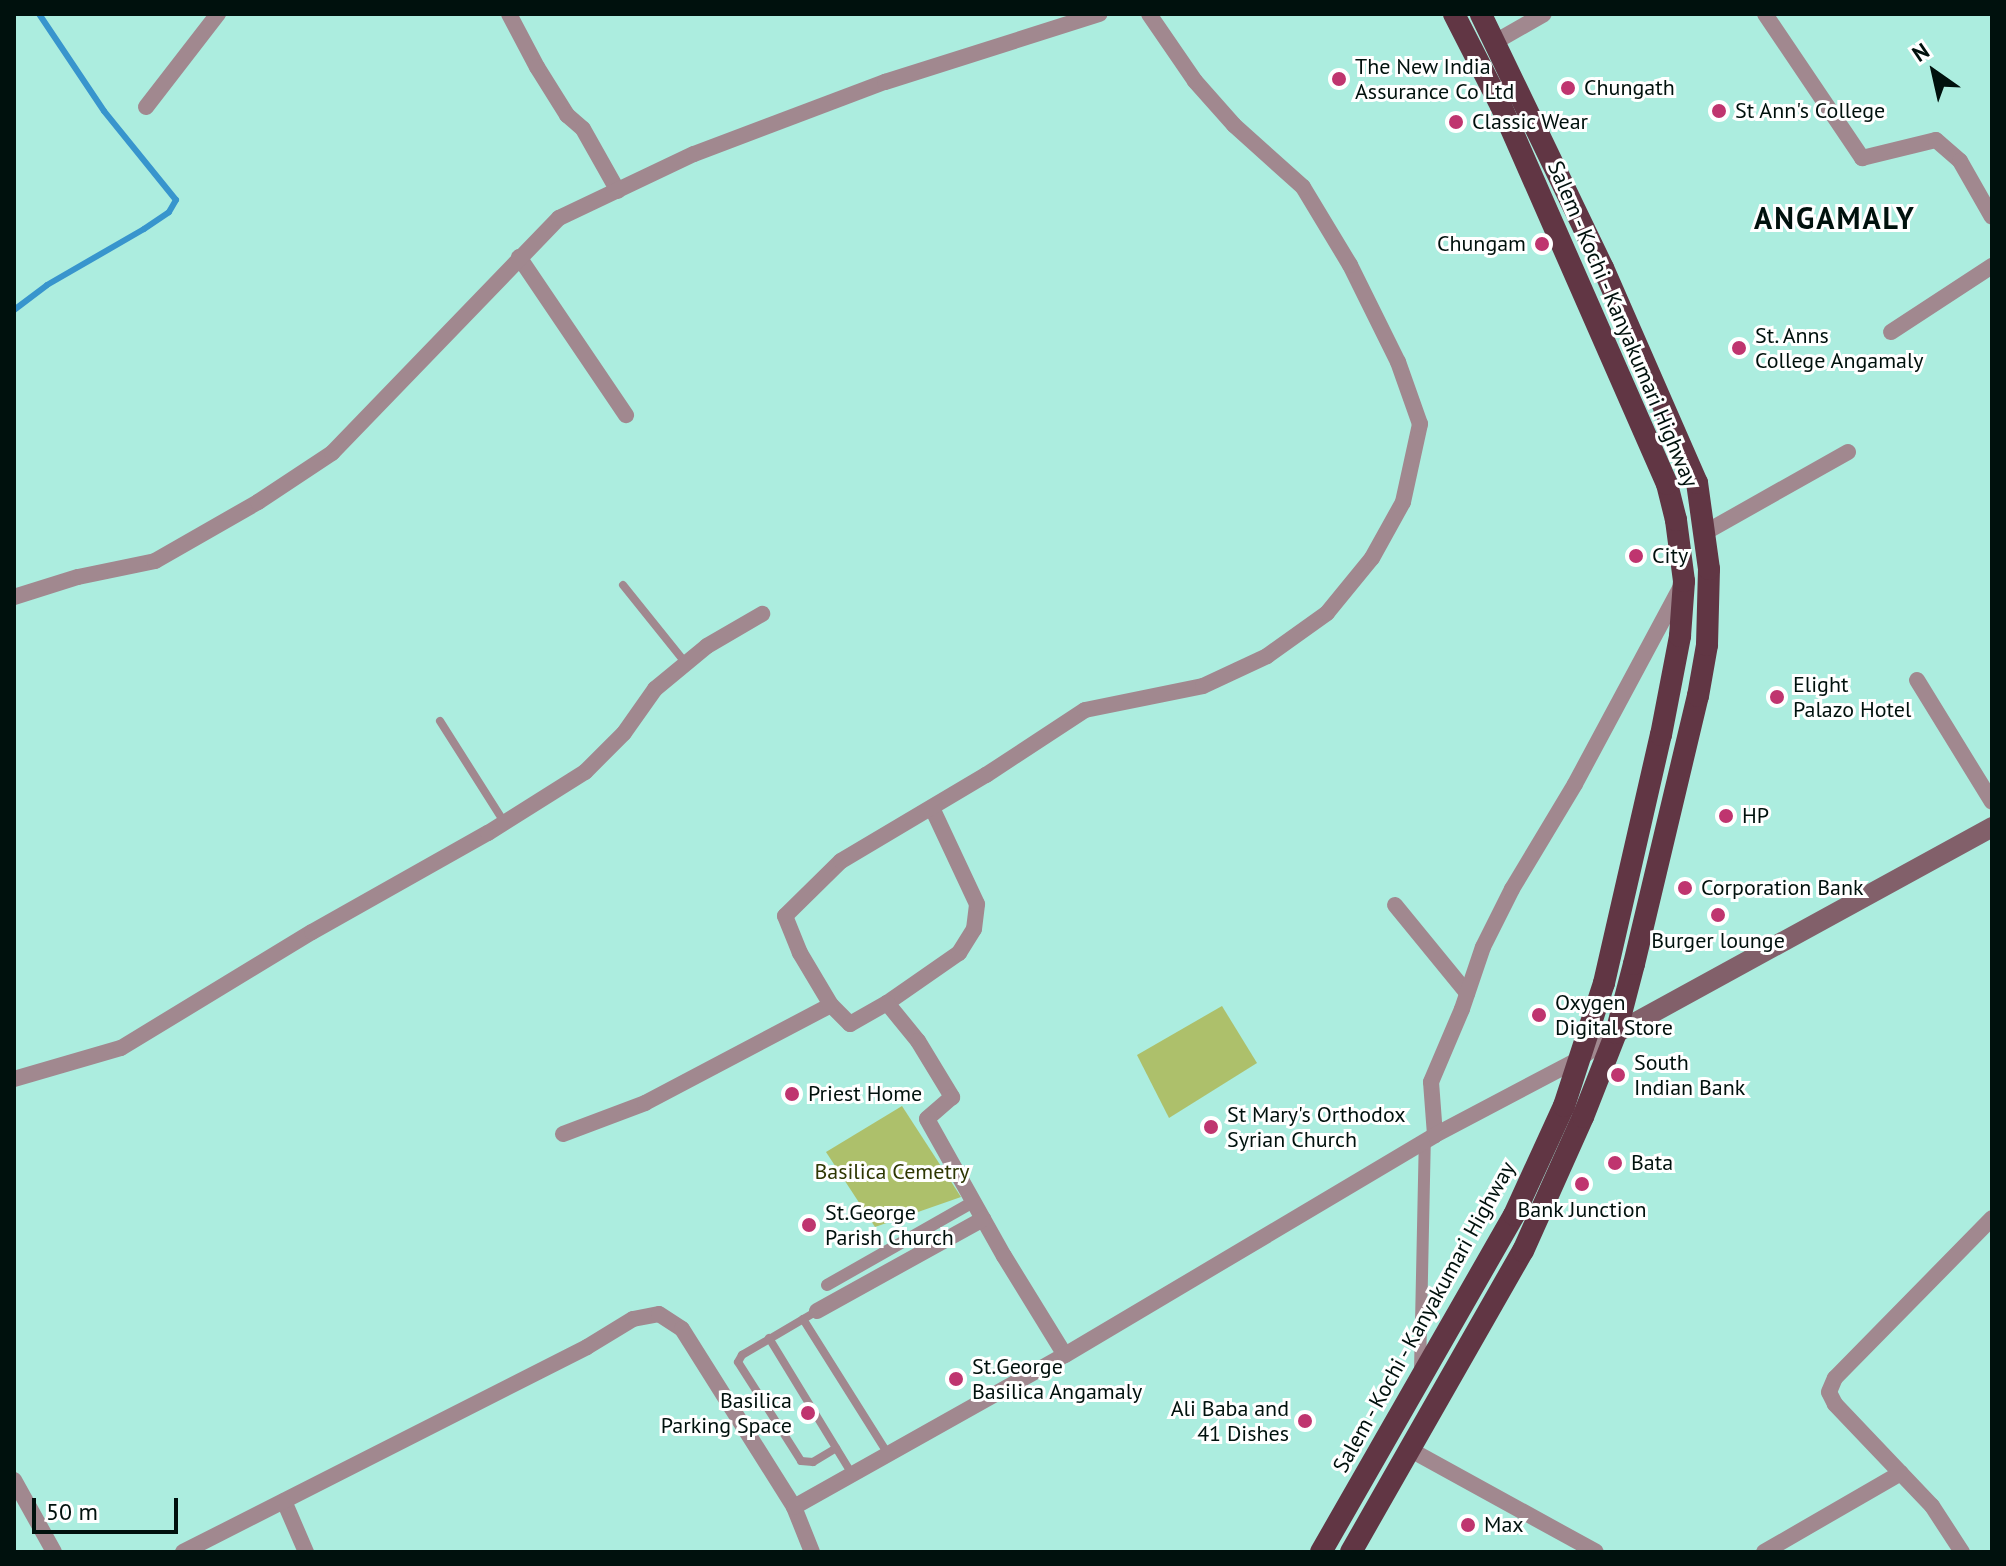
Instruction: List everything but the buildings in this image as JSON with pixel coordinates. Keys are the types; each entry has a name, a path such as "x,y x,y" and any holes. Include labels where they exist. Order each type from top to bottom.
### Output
{"highway":[{"name":"Salem - Kochi - Kanyakumari Highway","path":"1321,1552 1514,1215 1564,1106 1604,983 1661,735 1680,636 1684,581 1676,520 1667,484 1507,120 1454,14"},
{"name":"Salem - Kochi - Kanyakumari Highway","path":"1351,1552 1523,1251 1564,1163 1616,1033 1698,696 1709,609 1706,532 1697,483 1603,268 1481,14"}],"main road":[{"path":"1616,1033 1992,827"}],"street":[{"path":"146,107 218,14"},
{"path":"509,14 537,67 567,115 583,129 618,191"},
{"path":"14,597 78,577 155,561 332,453 559,218 694,154 885,82 1100,14"},
{"path":"932,808 977,904 974,929 959,953 887,1003 850,1024 831,1005 800,953 785,916 841,861 932,808 1085,710 1203,686 1267,656 1327,613 1372,558 1403,502 1420,424 1398,362 1350,265 1303,187 1234,125 1195,81 1149,14"},
{"path":"1495,42 1544,14"},
{"path":"1765,14 1862,158 1936,140 1960,161 1992,217"},
{"path":"519,257 626,415"},
{"path":"1891,332 1992,266"},
{"path":"1706,532 1848,452"},
{"path":"1420,1382 1431,1082 1483,947 1512,889 1575,784 1684,581"},
{"path":"14,1079 121,1048 312,932 505,823 585,772 624,733 655,689 685,662 762,614"},
{"path":"1917,680 1992,802"},
{"path":"1395,905 1467,993"},
{"path":"887,1003 918,1041 952,1097 927,1119 1065,1355"},
{"path":"563,1134 645,1103 831,1005"},
{"path":"794,1507 1065,1355 1430,1138 1579,1059 1616,1033"},
{"path":"827,1285 973,1202"},
{"path":"1962,1552 1932,1506 1835,1404 1829,1392 1835,1378 1992,1218"},
{"path":"810,1315 983,1219"},
{"path":"183,1552 587,1347 633,1319 659,1314 682,1329 794,1507 812,1552"},
{"path":"1409,1449 1596,1552"},
{"path":"1764,1552 1901,1473"},
{"path":"14,1480 54,1552"},
{"path":"284,1501 306,1552"}],"lane":[{"path":"623,585 685,662"},
{"path":"440,721 505,823"},
{"path":"836,1448 813,1462 801,1461 738,1362 738,1358 810,1315 888,1455"},
{"path":"769,1338 853,1474"}],"green space":[{"path":"1222,1006 1257,1063 1169,1118 1137,1055"},
{"name":"Basilica Cemetry","path":"902,1106 961,1197 875,1227 826,1152"}],"waterway":[{"path":"14,310 47,285 144,229 169,212 176,200 104,111 39,14"}],"place":[{"name":"The New India Assurance Co Ltd","path":"1339,79"},
{"name":"Chungath","path":"1568,88"},
{"name":"St Ann's College","path":"1719,111"},
{"name":"Classic Wear","path":"1456,122"},
{"name":"Chungam","path":"1542,244"},
{"name":"St. Anns College Angamaly","path":"1739,348"},
{"name":"City","path":"1636,556"},
{"name":"Elight Palazo Hotel","path":"1777,697"},
{"name":"HP","path":"1726,816"},
{"name":"Corporation Bank","path":"1685,888"},
{"name":"Burger lounge","path":"1718,915"},
{"name":"Oxygen Digital Store","path":"1539,1015"},
{"name":"South Indian Bank","path":"1618,1075"},
{"name":"Priest Home","path":"792,1094"},
{"name":"St Mary's Orthodox Syrian Church","path":"1211,1127"},
{"name":"Bata","path":"1615,1163"},
{"name":"Bank Junction","path":"1582,1184"},
{"name":"St.George Parish Church","path":"809,1225"},
{"name":"St.George Basilica Angamaly","path":"956,1379"},
{"name":"Basilica Parking Space","path":"808,1413"},
{"name":"Ali Baba and 41 Dishes","path":"1305,1421"},
{"name":"Max","path":"1468,1525"}],"district":[{"name":"ANGAMALY","path":"1835,218"}]}
